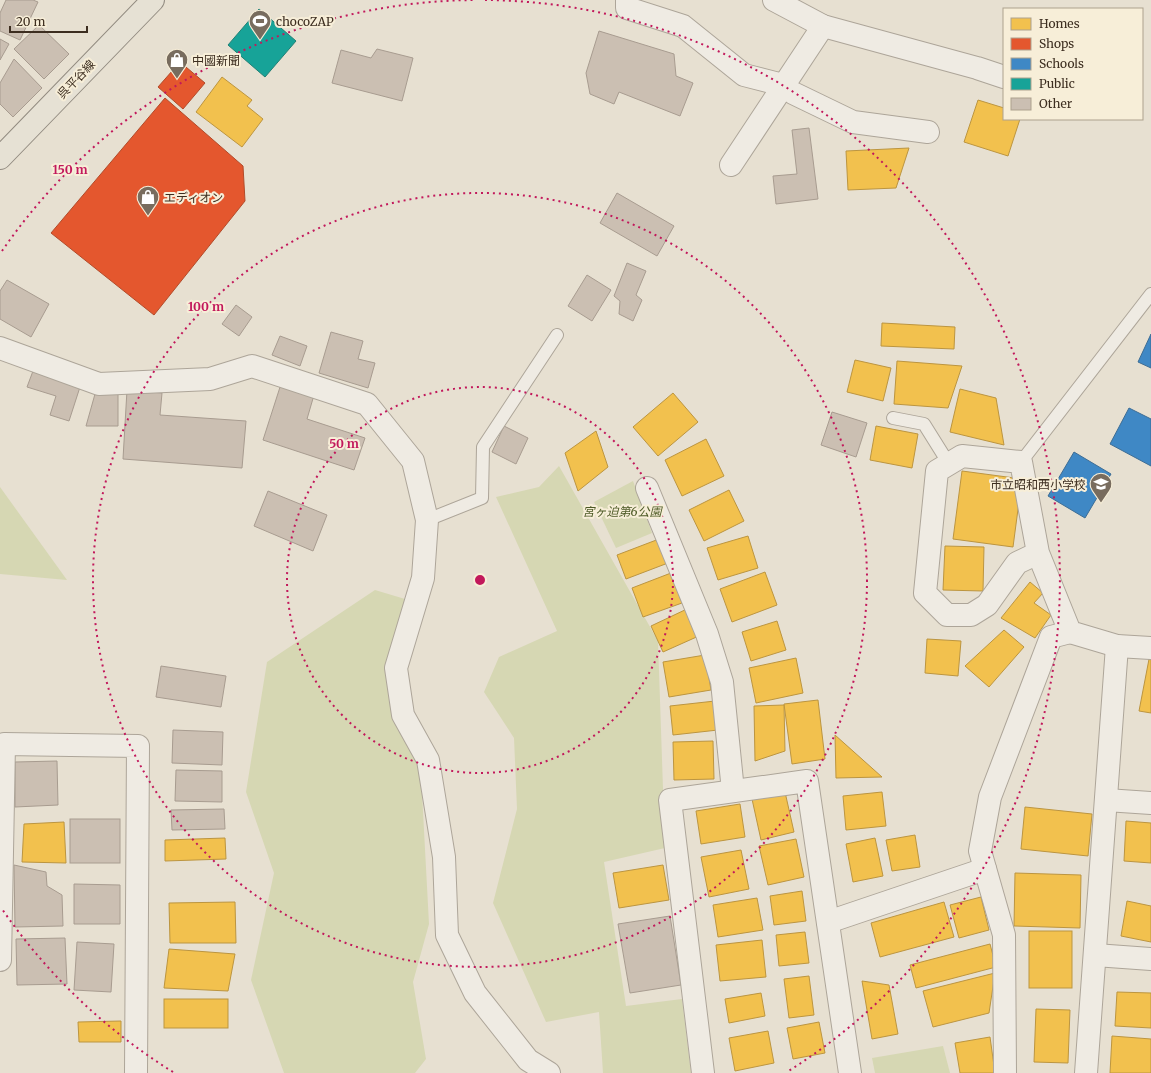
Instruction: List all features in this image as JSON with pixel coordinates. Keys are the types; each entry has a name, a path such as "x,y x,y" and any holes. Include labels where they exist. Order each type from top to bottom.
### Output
{"main road":[{"name":"呉平谷線","path":"0,158 153,0"}],"street":[{"path":"627,0 627,8 683,26 744,75 783,85 793,93 853,122 928,132"},
{"path":"774,0 823,26 977,68 1003,77"},
{"path":"731,164 823,26"},
{"path":"0,348 99,384 210,379 252,366 367,404 413,462 428,520 423,578 396,668 403,715 428,760 444,856 447,935 475,993 528,1060 549,1073"},
{"path":"1038,553 1017,563 988,605 971,615 947,615 925,593 937,471 962,456 1021,462 1038,553 1070,632"},
{"path":"647,488 707,634 722,682 733,792"},
{"path":"1005,1073 1004,936 980,851 990,796 1051,638 1070,632 1117,646 1151,648"},
{"path":"1086,1073 1117,646"},
{"path":"0,960 4,744 138,746 136,1073"},
{"path":"702,1073 670,800 807,781 850,1073"},
{"path":"1106,800 1151,803"},
{"path":"828,922 985,869"},
{"path":"1095,955 1151,960"}],"lane":[{"path":"1021,462 1151,294"},
{"path":"428,520 482,498 483,447 557,335"},
{"path":"893,418 924,424 949,464"}],"green space":[{"path":"559,466 658,641 665,848 604,862 626,1006 682,999 691,1073 603,1073 599,1012 546,1022 493,903 517,809 514,738 484,692 499,657 557,631 496,497 539,487"},
{"name":"宮ヶ迫第6公園","path":"633,481 652,533 616,548 594,502"},
{"path":"0,487 67,580 0,574"},
{"path":"375,590 405,599 389,682 421,774 429,924 413,982 426,1059 415,1073 284,1073 251,980 274,873 246,792 267,662"},
{"path":"943,1046 950,1073 875,1073 872,1058"}],"building: Homes":[{"path":"222,77 252,100 247,106 263,119 242,147 196,112"},
{"path":"978,100 1003,108 1003,120 1020,120 1008,156 964,142"},
{"path":"909,148 896,188 848,190 846,151"},
{"path":"882,323 955,327 954,349 881,346"},
{"path":"855,360 891,368 883,401 847,392"},
{"path":"897,361 962,366 948,408 894,404"},
{"path":"960,389 996,398 1004,445 950,432"},
{"path":"673,393 698,422 658,456 633,427"},
{"path":"876,426 918,434 912,468 870,460"},
{"path":"596,431 608,467 578,491 565,453"},
{"path":"706,439 724,476 682,496 665,460"},
{"path":"962,471 1022,479 1013,547 953,539"},
{"path":"729,490 744,521 704,541 689,510"},
{"path":"748,536 758,568 718,580 707,548"},
{"path":"659,539 668,563 626,579 617,555"},
{"path":"945,546 984,547 983,591 943,590"},
{"path":"765,572 777,605 732,622 720,589"},
{"path":"671,573 682,603 643,617 632,588"},
{"path":"1030,582 1043,593 1034,603 1051,615 1035,638 1001,618"},
{"path":"689,608 701,635 663,652 651,626"},
{"path":"777,621 786,650 751,661 742,632"},
{"path":"1004,630 1024,647 989,687 965,666"},
{"path":"927,639 961,641 958,676 925,673"},
{"path":"1151,654 1151,713 1139,711"},
{"path":"705,655 711,690 669,697 663,662"},
{"path":"796,658 803,693 756,703 749,668"},
{"path":"818,700 825,759 792,764 784,704"},
{"path":"715,701 718,730 673,735 670,706"},
{"path":"784,705 785,751 755,761 754,706"},
{"path":"835,735 882,777 836,778"},
{"path":"713,741 714,779 674,780 673,742"},
{"path":"785,792 794,832 761,840 752,799"},
{"path":"882,792 886,826 846,830 843,796"},
{"path":"740,804 745,837 701,844 696,811"},
{"path":"1025,807 1092,814 1088,856 1021,849"},
{"path":"1126,821 1151,823 1151,863 1124,861"},
{"path":"64,822 66,863 22,862 24,824"},
{"path":"915,835 920,867 892,871 886,840"},
{"path":"225,838 226,859 165,861 165,840"},
{"path":"875,838 883,876 853,882 846,844"},
{"path":"796,839 804,877 768,885 759,846"},
{"path":"741,850 749,889 709,897 701,857"},
{"path":"663,865 669,900 619,908 613,873"},
{"path":"1015,873 1081,875 1080,928 1014,926"},
{"path":"802,891 806,921 774,925 770,896"},
{"path":"981,897 989,930 959,938 950,905"},
{"path":"757,898 763,930 718,937 713,905"},
{"path":"1127,901 1151,906 1151,942 1121,936"},
{"path":"235,902 236,943 170,943 169,903"},
{"path":"944,902 954,937 880,957 871,923"},
{"path":"1029,931 1072,931 1072,988 1029,988"},
{"path":"805,932 809,963 779,966 776,935"},
{"path":"762,940 766,977 720,981 716,945"},
{"path":"990,944 996,967 916,988 910,965"},
{"path":"169,949 235,954 228,991 164,988"},
{"path":"995,973 989,1013 933,1027 923,991"},
{"path":"809,976 814,1015 789,1018 784,979"},
{"path":"862,981 889,985 898,1034 872,1039"},
{"path":"1117,992 1151,993 1151,1028 1115,1026"},
{"path":"761,993 765,1016 729,1023 725,999"},
{"path":"164,999 228,999 228,1028 164,1028"},
{"path":"1036,1009 1070,1010 1068,1063 1034,1062"},
{"path":"121,1021 121,1042 79,1042 78,1022"},
{"path":"819,1022 825,1053 793,1059 787,1028"},
{"path":"768,1031 774,1063 735,1071 729,1038"},
{"path":"1112,1036 1151,1039 1151,1073 1110,1073"},
{"path":"990,1037 995,1073 960,1073 955,1043"}],"building: Shops":[{"path":"180,62 205,83 183,109 158,87"},
{"name":"エディオン","path":"165,98 243,166 245,201 154,315 51,233"}],"building: Schools":[{"path":"1151,334 1151,368 1138,362"},
{"path":"1129,408 1151,419 1151,466 1110,444"},
{"path":"1074,452 1111,474 1085,518 1048,496"}],"building: Public":[{"path":"259,9 296,41 265,77 228,45"}],"building: Other":[{"path":"6,0 33,0 38,2 20,40 0,31 0,13"},
{"path":"39,25 69,54 44,79 14,49"},
{"path":"599,31 674,54 676,76 693,83 680,116 619,92 614,104 590,94 586,73"},
{"path":"0,39 9,44 0,60"},
{"path":"377,49 413,58 402,101 332,83 341,50 371,58"},
{"path":"14,59 42,88 13,117 0,104 0,83"},
{"path":"809,128 818,199 776,204 773,176 797,174 792,130"},
{"path":"617,193 674,226 657,256 600,223"},
{"path":"627,263 646,271 636,295 642,300 633,321 619,314 620,301 614,296"},
{"path":"587,275 611,290 592,321 568,306"},
{"path":"7,280 49,304 31,337 0,319 0,291"},
{"path":"236,305 252,317 239,336 222,324"},
{"path":"331,332 363,341 358,359 375,363 368,388 319,373"},
{"path":"280,336 307,346 300,366 272,355"},
{"path":"33,371 80,387 69,421 50,415 56,396 27,387"},
{"path":"281,384 314,395 307,419 365,438 354,470 263,440"},
{"path":"127,390 162,393 160,415 246,421 242,468 123,459"},
{"path":"95,394 118,394 118,426 86,426"},
{"path":"832,412 867,423 856,457 821,445"},
{"path":"504,426 528,438 516,464 492,452"},
{"path":"268,491 327,515 313,551 254,526"},
{"path":"161,666 226,676 221,707 156,697"},
{"path":"173,730 223,732 222,765 172,763"},
{"path":"57,761 58,805 15,807 15,762"},
{"path":"176,770 222,771 222,802 175,801"},
{"path":"224,809 225,829 172,830 171,810"},
{"path":"70,819 120,819 120,863 70,863"},
{"path":"14,865 46,872 47,886 62,895 63,926 15,927"},
{"path":"74,884 120,885 120,924 74,924"},
{"path":"670,916 681,985 630,993 618,924"},
{"path":"65,938 67,984 17,985 16,939"},
{"path":"77,942 114,944 111,992 74,990"}],"place":[{"name":"chocoZAP","path":"260,40"},
{"name":"中國新聞","path":"177,80"},
{"name":"エディオン","path":"148,216"},
{"name":"市立昭和西小学校","path":"1101,504"}]}
